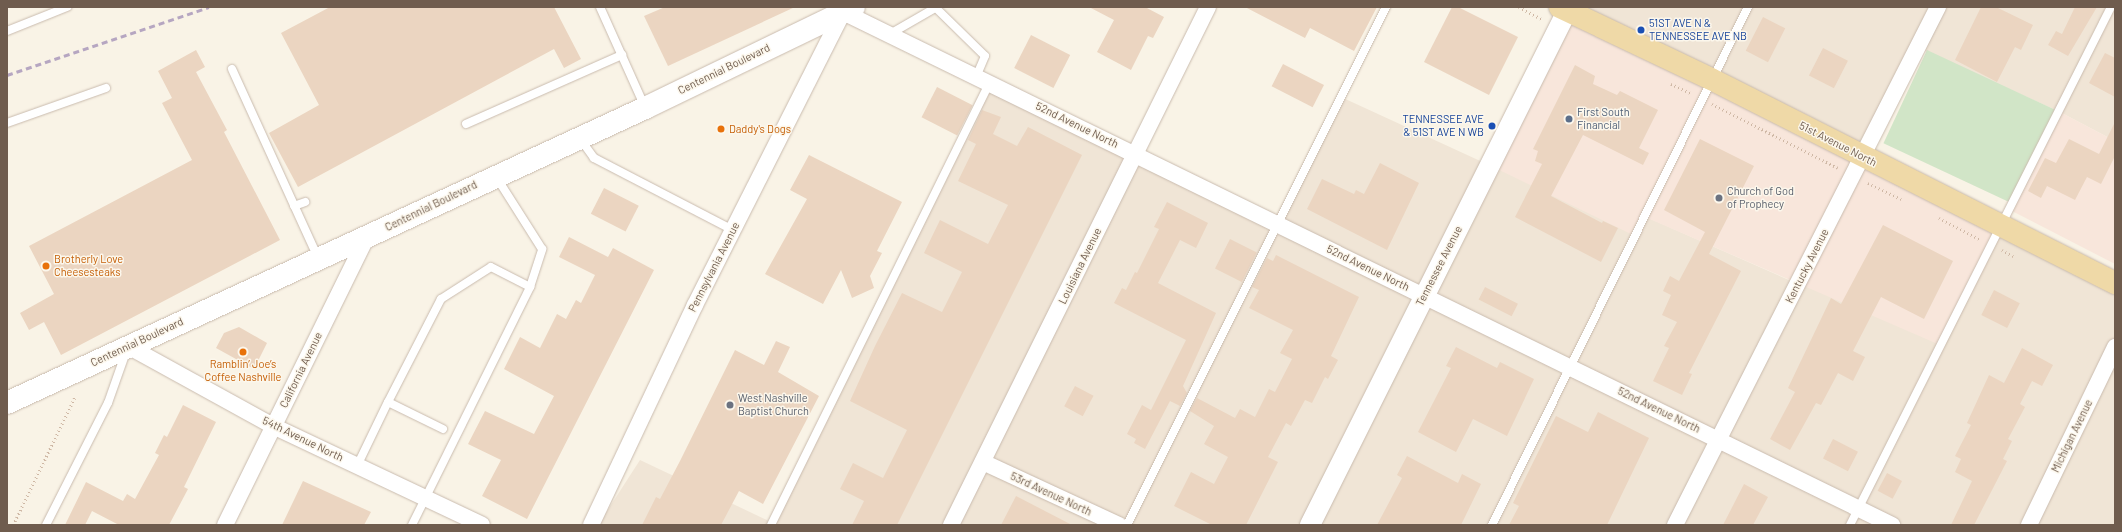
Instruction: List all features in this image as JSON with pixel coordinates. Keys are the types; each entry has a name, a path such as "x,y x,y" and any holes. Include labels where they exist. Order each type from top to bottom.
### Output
{"main road":[{"name":"Centennial Boulevard","path":"7,403 367,237 495,176 645,108 848,9"},
{"name":"51st Avenue North","path":"1563,13 1711,79 1858,166 2000,225 2115,283"}],"street":[{"name":"Louisiana Avenue","path":"951,525 1208,7"},
{"name":"Kentucky Avenue","path":"1675,525 1938,7"},
{"name":"52nd Avenue North","path":"848,9 890,34 983,80 1278,223 1892,525"},
{"name":"Pennsylvania Avenue","path":"591,525 733,230 848,9"},
{"name":"Tennessee Avenue","path":"1310,525 1563,13"},
{"name":"California Avenue","path":"225,525 367,237"},
{"name":"54th Avenue North","path":"128,346 273,426 482,525"},
{"name":"Michigan Avenue","path":"2029,525 2115,347"},
{"name":"53rd Avenue North","path":"983,462 1119,525"}],"lane":[{"path":"7,31 67,7"},
{"path":"600,7 645,108"},
{"path":"1127,525 1386,7"},
{"path":"1492,525 1571,367 1711,79 1748,7"},
{"path":"1850,525 1990,244 2111,7"},
{"path":"770,525 983,80 985,56 937,8 890,34"},
{"path":"466,124 622,55"},
{"path":"232,69 319,259"},
{"path":"7,123 106,88"},
{"path":"579,138 594,158 733,230"},
{"path":"412,525 530,287 542,249 495,176"},
{"path":"294,206 305,202"},
{"path":"357,466 441,299 491,268 530,287"},
{"path":"46,525 108,403 128,346"},
{"path":"388,402 443,429"}],"path":[{"path":"1519,7 1563,13"},
{"path":"1666,81 1702,99 1858,166 1906,201"},
{"path":"1932,214 2017,258"},
{"path":"13,525 75,398"}],"shaded area":[{"path":"1569,7 2115,7 2115,141 2058,111 1918,48 1862,157"},
{"path":"1567,11 2000,225 1940,345 1645,217 1635,236 1489,165"},
{"path":"990,82 1278,223 1341,97 1489,165 1644,216 1798,284 2000,225 2115,283 2115,525 598,525 640,460 771,522"},
{"path":"2058,111 2115,141 2115,264 2008,209"}],"green space":[{"path":"1927,50 2058,111 2015,205 1883,143"}],"building":[{"path":"330,7 554,7 581,59 564,68 554,49 298,187 269,133 319,105 281,33"},
{"path":"665,7 795,7 668,66 644,16"},
{"path":"1089,7 1145,7 1164,17 1153,38 1148,36 1131,70 1097,52 1114,20"},
{"path":"1245,7 1377,7 1354,51 1310,28 1305,38"},
{"path":"1452,7 1458,7 1518,37 1489,95 1424,62"},
{"path":"1981,7 1996,7 2033,25 2021,50 2015,47 1997,82 1955,60"},
{"path":"2075,7 2097,7 2068,56 2048,45 2056,31 2062,34"},
{"path":"1763,17 1785,28 1768,62 1746,51"},
{"path":"1031,35 1070,55 1053,88 1014,68"},
{"path":"1823,48 1848,61 1834,88 1809,76"},
{"path":"196,50 205,67 196,72 227,130 224,132 280,240 61,355 44,322 29,330 20,313 54,294 29,246 192,160 162,103 172,98 158,71"},
{"path":"2105,53 2115,58 2115,97 2089,83"},
{"path":"1283,64 1324,85 1313,107 1272,86"},
{"path":"1575,65 1595,76 1593,84 1617,95 1620,91 1658,110 1639,148 1649,153 1643,165 1583,135 1551,196 1602,223 1603,221 1618,228 1601,262 1515,217 1542,164 1535,161 1538,151 1533,149"},
{"path":"937,87 973,105 957,135 922,117"},
{"path":"982,110 1001,117 993,134 1017,146 1028,127 1082,155 897,525 852,525 864,501 840,489 853,463 883,478 907,430 850,401 875,346 902,293 942,312 962,272 924,253 940,220 988,244 1008,205 958,181 976,144 968,140"},
{"path":"2115,122 2115,156 2101,184 2087,177 2075,200 2047,186 2041,198 2028,191 2045,158 2056,163 2069,139 2099,154"},
{"path":"1700,139 1754,166 1709,254 1741,271 1689,373 1692,374 1682,395 1653,381 1669,348 1664,346 1677,322 1662,315 1671,295 1663,291 1670,276 1679,281 1705,232 1664,210"},
{"path":"809,155 902,202 877,251 882,253 870,276 874,288 852,298 841,270 823,304 765,274 807,199 790,190"},
{"path":"1380,163 1419,183 1387,250 1307,209 1322,179 1354,194 1356,190 1364,194"},
{"path":"604,188 639,206 626,232 591,214"},
{"path":"1167,202 1208,223 1196,248 1180,240 1158,283 1216,313 1183,386 1187,393 1180,406 1170,401 1145,449 1134,443 1136,439 1127,434 1142,405 1151,410 1186,340 1114,303 1122,288 1126,290 1135,272 1137,273 1159,229 1154,227"},
{"path":"1883,225 1953,261 1924,319 1881,297 1853,351 1865,357 1853,381 1838,373 1821,405 1816,403 1790,450 1770,439 1795,392 1788,388 1831,298 1841,304"},
{"path":"569,237 608,257 613,248 654,270 527,519 482,496 501,460 468,444 485,411 534,434 554,396 504,369 520,337 540,348 557,314 566,319 576,300 581,303 595,275 559,257"},
{"path":"1230,239 1257,253 1242,282 1215,268"},
{"path":"1276,255 1359,297 1331,356 1338,360 1328,379 1325,377 1312,403 1305,400 1291,426 1286,423 1268,457 1278,462 1246,525 1212,525 1174,506 1191,472 1214,484 1228,457 1204,444 1214,426 1190,411 1197,398 1235,418 1240,409 1255,417 1269,389 1275,392 1292,359 1280,353 1293,330 1249,308 1259,290 1252,287 1267,258 1273,261"},
{"path":"1485,287 1518,304 1512,316 1479,299"},
{"path":"1994,290 2020,303 2007,328 1981,315"},
{"name":"Ramblin’ Joe’s Coffee Nashville","path":"239,327 267,343 254,369 216,348 224,333"},
{"path":"776,341 790,347 778,372 819,396 763,504 739,491 721,525 642,525 656,497 660,499 735,350 764,365"},
{"path":"1456,347 1497,368 1500,362 1534,379 1507,436 1473,419 1456,452 1418,432 1451,368 1446,366"},
{"path":"2022,348 2053,365 2042,386 2032,381 2020,404 2025,407 2008,439 2012,441 2003,459 2007,461 1974,525 1951,525 1972,481 1955,472 1961,459 1955,456 1971,425 1967,423 1989,375 2004,383"},
{"path":"1075,386 1094,396 1083,416 1064,406"},
{"path":"183,405 216,422 184,487 188,489 169,525 119,525 92,511 85,525 65,525 86,482 123,501 127,494 135,499 159,455 155,453 164,435 167,437"},
{"path":"1598,412 1649,438 1607,525 1509,525 1519,506 1513,503 1556,416 1588,432"},
{"path":"1833,439 1858,452 1848,471 1823,459"},
{"path":"1407,456 1458,483 1462,474 1481,484 1461,525 1377,525 1402,478 1397,475"},
{"path":"1887,473 1902,481 1893,499 1878,491"},
{"path":"303,481 371,512 364,525 282,525"},
{"path":"1744,484 1768,497 1753,525 1723,525"},
{"path":"1016,496 1072,525 1001,525"}],"railway":[{"path":"7,75 209,7"}],"place":[{"name":"51ST AVE N & TENNESSEE AVE NB","path":"1641,30"},
{"name":"First South Financial","path":"1569,119"},
{"name":"TENNESSEE AVE & 51ST AVE N WB","path":"1492,126"},
{"name":"Daddy's Dogs","path":"721,129"},
{"name":"Church of God of Prophecy","path":"1719,198"},
{"name":"Brotherly Love Cheesesteaks","path":"46,266"},
{"name":"Ramblin’ Joe’s Coffee Nashville","path":"243,352"},
{"name":"West Nashville Baptist Church","path":"730,405"}]}
